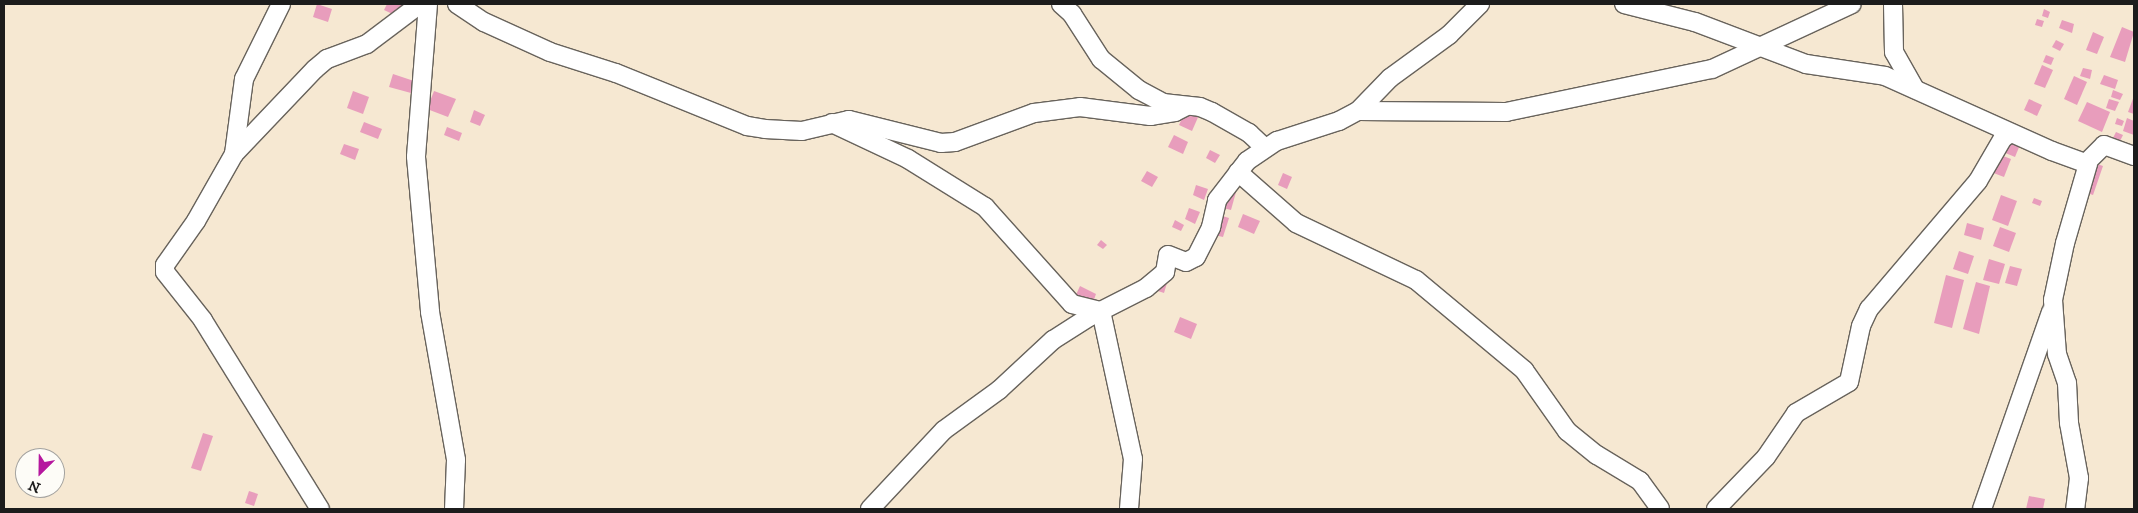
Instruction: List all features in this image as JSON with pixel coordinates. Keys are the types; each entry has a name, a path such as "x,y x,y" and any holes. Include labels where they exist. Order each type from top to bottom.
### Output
{"street":[{"path":"234,154 244,79 281,4"},
{"path":"320,509 203,320 165,272 165,265 196,221 234,154 315,69 327,60 367,44 420,4"},
{"path":"428,4 416,157 430,312 456,460 454,509"},
{"path":"457,4 484,22 550,52 632,78 747,126 802,132 831,123 849,120 872,124 941,143 955,142 1015,118 1042,112 1080,107 1150,116 1175,112 1185,107"},
{"path":"1061,4 1072,14 1101,60 1152,98 1212,112 1249,134 1264,148"},
{"path":"1358,111 1390,78 1449,35 1480,4"},
{"path":"1624,4 1695,22 1759,48 1806,64 1885,76 2052,151 2087,162"},
{"path":"870,509 944,430 999,390 1053,340 1101,311 1146,288 1165,272 1168,255 1186,262 1196,258 1211,227 1217,200 1238,172 1264,148 1358,111 1506,112 1712,69 1852,4"},
{"path":"1893,4 1894,52 1915,89"},
{"path":"831,123 908,160 985,207 1072,304 1101,311"},
{"path":"1716,509 1766,457 1796,413 1849,382 1853,375 1861,326 1869,309 1978,180 2004,138 2011,132"},
{"path":"2087,162 2104,145 2134,156"},
{"path":"2074,509 2079,478 2069,423 2067,383 2057,354 2053,307 2058,270 2089,167 2087,162"},
{"path":"1238,172 1296,223 1416,280 1524,370 1568,431 1590,450 1640,481 1660,509"},
{"path":"1982,509 2040,338 2053,307"},
{"path":"1101,311 1133,459 1129,509"}],"building":[{"path":"317,4 332,9 328,22 313,17"},
{"path":"387,4 408,4 401,18 384,10"},
{"path":"2044,9 2050,12 2048,18 2042,16"},
{"path":"2037,19 2044,21 2042,27 2035,25"},
{"path":"2062,20 2074,24 2072,33 2059,28"},
{"path":"2122,27 2134,32 2125,62 2110,57"},
{"path":"2093,32 2104,37 2097,54 2086,50"},
{"path":"2056,40 2064,44 2060,51 2052,47"},
{"path":"2046,55 2054,58 2051,65 2043,62"},
{"path":"2042,65 2053,70 2045,88 2034,84"},
{"path":"2083,68 2092,70 2090,79 2080,76"},
{"path":"393,74 414,81 411,93 389,87"},
{"path":"2104,75 2118,80 2115,89 2100,84"},
{"path":"2074,76 2087,82 2077,105 2064,99"},
{"path":"2113,90 2123,94 2120,100 2111,97"},
{"path":"353,91 369,97 363,114 347,108"},
{"path":"434,91 456,99 448,117 427,109"},
{"path":"2134,96 2134,114 2128,112"},
{"path":"2029,99 2042,105 2037,116 2024,110"},
{"path":"2109,99 2119,102 2115,111 2106,108"},
{"path":"2087,102 2110,112 2102,132 2078,121"},
{"path":"474,110 485,115 480,126 470,122"},
{"path":"1186,110 1199,115 1192,131 1179,125"},
{"path":"2117,118 2124,121 2122,126 2115,124"},
{"path":"2127,118 2134,121 2134,135 2123,131"},
{"path":"364,122 382,129 378,139 360,132"},
{"path":"447,127 462,133 459,141 444,135"},
{"path":"2116,132 2123,135 2120,141 2113,138"},
{"path":"1174,135 1188,142 1183,154 1168,147"},
{"path":"2009,135 2022,140 2015,157 2003,152"},
{"path":"344,144 359,149 355,160 340,154"},
{"path":"1210,150 1220,155 1215,163 1206,158"},
{"path":"1998,154 2011,159 2004,177 1991,172"},
{"path":"2094,163 2103,166 2093,195 2084,192"},
{"path":"1147,171 1158,177 1152,187 1141,181"},
{"path":"1283,173 1292,177 1287,189 1278,185"},
{"path":"1196,185 1208,189 1204,200 1193,195"},
{"path":"1224,188 1236,192 1231,210 1219,207"},
{"path":"2001,195 2017,201 2008,226 1992,220"},
{"path":"2034,198 2042,201 2040,206 2032,203"},
{"path":"1189,208 1200,212 1195,224 1185,219"},
{"path":"1216,214 1229,218 1223,237 1210,234"},
{"path":"1243,214 1260,221 1254,234 1238,227"},
{"path":"1175,220 1184,225 1181,231 1172,227"},
{"path":"1967,223 1984,228 1981,240 1964,235"},
{"path":"2000,227 2016,233 2009,252 1993,246"},
{"path":"1101,240 1107,245 1103,249 1097,245"},
{"path":"1959,251 1974,256 1968,274 1953,269"},
{"path":"1989,259 2005,264 1999,284 1983,280"},
{"path":"2010,266 2022,269 2017,286 2005,283"},
{"path":"1946,275 1964,280 1952,328 1934,323"},
{"path":"1156,278 1167,283 1164,293 1152,289"},
{"path":"1976,282 1990,286 1979,334 1963,329"},
{"path":"1080,286 1096,294 1092,305 1075,297"},
{"path":"1180,317 1197,324 1191,339 1174,332"},
{"path":"203,433 213,436 201,471 191,468"},
{"path":"249,491 258,494 254,506 245,503"},
{"path":"2029,496 2045,499 2043,509 2026,509"}]}
